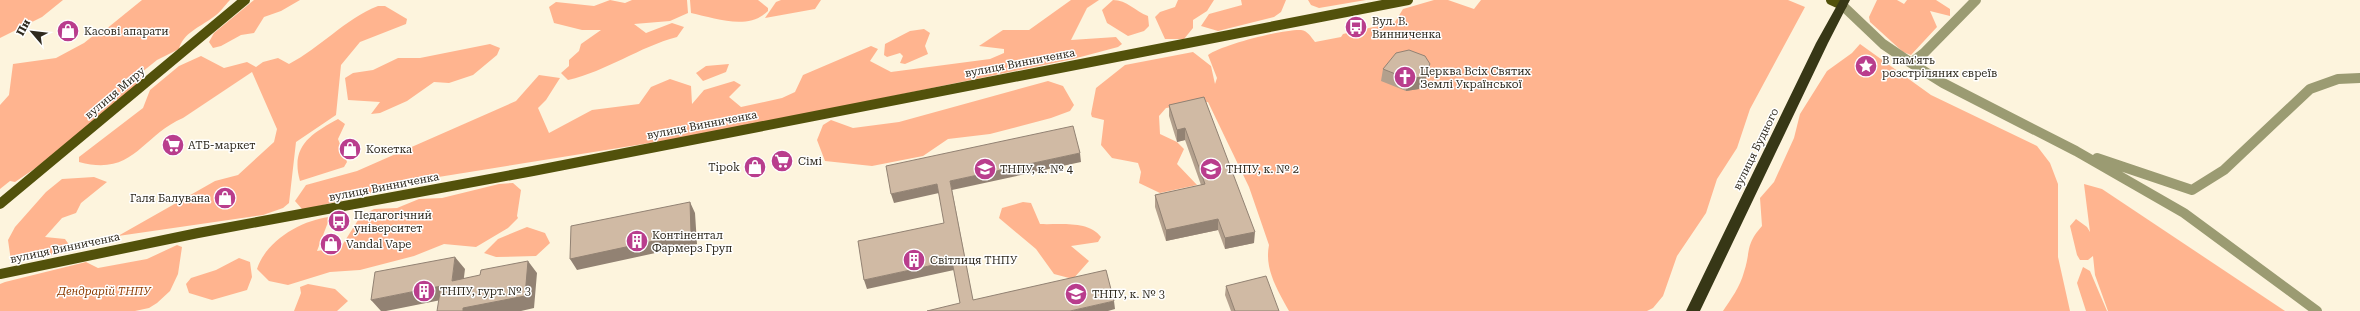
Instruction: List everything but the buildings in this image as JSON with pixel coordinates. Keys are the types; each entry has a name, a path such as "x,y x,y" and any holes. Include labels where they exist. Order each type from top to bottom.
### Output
{"highway":[{"name":"вулиця Будного","path":"1693,311 1822,43 1844,3"}],"main road":[{"name":"вулиця Миру","path":"0,204 245,0"},
{"name":"вулиця Винниченка","path":"0,274 198,233 526,173 1408,0"},
{"path":"1831,0 1844,3"}],"street":[{"path":"1911,63 1924,53 1976,0"},
{"path":"1844,3 1883,44 1911,63 1943,83 2076,151 2184,213 2317,311"},
{"path":"2076,151 2192,190 2224,170 2310,89 2338,79 2360,78"}],"green space":[{"path":"0,0 63,0 42,17 0,38"},
{"path":"142,0 230,0 220,12 192,31 181,43 179,49 157,60 142,72 144,73 137,88 49,159 15,182 10,181 0,189 0,105 9,95 13,64 56,58 84,43 99,31 105,30"},
{"path":"254,0 300,0 281,11 264,17 254,33 241,35 221,46 213,48 209,42 214,33"},
{"path":"610,0 625,3 632,0 687,0 688,13 670,21 634,24 646,33 672,23 684,27 677,37 663,41 596,71 568,80 561,73 569,66 569,60 579,51 581,44 601,30 582,30 554,23 549,7 556,2 594,6"},
{"path":"690,0 758,0 768,8 768,11 760,17 741,22 721,20 691,13"},
{"path":"781,0 821,0 815,9 765,18 776,2"},
{"path":"1071,0 1099,0 1087,8 1071,40 1116,37 1122,44 1118,47 1073,59 718,132 426,179 307,209 302,209 295,201 306,185 357,171 516,101 539,75 560,78 546,100 538,108 549,133 592,110 639,104 651,87 670,79 691,86 692,104 704,90 734,81 741,85 729,97 741,107 782,98 795,92 803,75 871,46 878,49 870,61 891,72 990,59 1004,53 1004,49 979,46 1003,30 1029,30"},
{"path":"1113,0 1123,2 1148,16 1149,26 1144,31 1128,36 1107,23 1102,10"},
{"path":"1178,0 1214,0 1207,11 1193,20 1193,28 1184,39 1165,39 1155,17 1160,12 1175,7"},
{"path":"1241,0 1286,0 1281,12 1274,17 1218,31 1201,26 1209,14 1242,5"},
{"path":"1308,0 1366,0 1319,8 1311,5"},
{"path":"1434,0 1448,0 1474,9 1481,0 1788,0 1805,7 1750,109 1737,148 1717,179 1706,213 1677,256 1663,296 1653,308 1647,311 1289,311 1270,271 1268,263 1269,245 1249,187 1208,102 1166,108 1159,116 1160,134 1177,142 1184,149 1177,164 1197,185 1160,193 1139,183 1141,172 1138,163 1112,158 1101,145 1104,120 1092,117 1091,114 1096,88 1125,65 1193,52 1211,66 1215,84 1217,78 1208,55 1215,51 1239,42 1292,30 1301,30 1306,32 1315,42 1341,37 1343,34 1395,22 1403,9"},
{"path":"1877,0 1897,0 1904,4 1907,0 1936,0 1950,9 1950,16 1930,11 1937,27 1911,55 1903,52 1870,22 1869,17"},
{"path":"378,6 385,6 407,19 406,24 360,42 341,65 336,115 296,142 289,203 283,208 263,215 118,236 215,181 238,175 274,142 277,129 252,72 169,126 125,159 113,164 98,165 79,162 79,157 143,108 150,90 179,66 201,56 224,68 247,62 256,67 263,62 278,58 289,64 355,18"},
{"path":"924,29 930,33 925,46 928,54 905,64 900,63 903,56 900,53 887,57 884,55 885,44 910,31"},
{"path":"490,44 500,48 497,55 473,75 449,83 434,82 407,101 380,113 371,114 380,102 348,100 345,78 353,73 373,70 398,58 420,58"},
{"path":"1860,44 1931,95 2037,146 2050,163 2058,184 2058,257 2070,311 1723,311 1740,283 1746,265 1749,248 1753,238 1762,226 1760,198 1774,182 1794,138 1800,114 1827,71 1852,53"},
{"path":"729,64 726,72 703,81 696,73 706,66"},
{"path":"1048,81 1063,86 1074,105 1070,111 1051,118 990,134 948,139 923,156 872,166 825,161 817,140 823,125 831,120 853,128 899,122"},
{"path":"338,119 345,124 338,139 347,162 344,167 300,181 298,159 305,142 319,130"},
{"path":"94,177 107,182 81,203 76,213 62,218 45,237 65,239 72,249 61,253 26,260 11,261 8,240 15,227 46,192 62,179"},
{"path":"513,183 521,190 517,216 518,218 508,228 476,247 444,244 414,256 360,270 330,272 288,285 269,281 257,269 268,249 276,241 297,227 308,222 330,217 317,251 341,247 360,217 374,209 397,208 419,199 442,198 499,184"},
{"path":"2084,184 2102,189 2285,311 2108,311 2095,275 2093,256 2088,260 2080,260 2077,255 2070,226 2076,219 2087,227 2090,232"},
{"path":"1023,202 1031,203 1040,224 1073,224 1089,228 1101,237 1098,242 1071,246 1089,261 1073,279 1054,274 1036,249 999,218 1002,208"},
{"path":"527,227 545,233 550,243 536,256 496,257 484,253 498,239"},
{"name":"Дендрарій ТНПУ","path":"177,245 182,247 178,274 170,291 149,308 135,311 0,311 0,284 5,282 86,262 98,268 147,259"},
{"path":"239,258 250,262 252,277 247,290 212,300 189,293 186,284 191,278 216,270"},
{"path":"2083,267 2090,271 2107,311 2086,311 2077,283"},
{"path":"308,284 335,289 348,301 337,311 294,311 301,293 300,287"}],"place":[{"name":"Вул. В. Винниченка","path":"1356,27"},
{"name":"Касові апарати","path":"68,31"},
{"name":"В пам'ять розстріляних євреїв","path":"1866,66"},
{"name":"Церква Всіх Святих Землі Української","path":"1405,77"},
{"name":"АТБ-маркет","path":"173,145"},
{"name":"Кокетка","path":"350,149"},
{"name":"Сімі","path":"782,161"},
{"name":"Tipok","path":"755,167"},
{"name":"ТНПУ, к. № 4","path":"985,169"},
{"name":"ТНПУ, к. № 2","path":"1211,169"},
{"name":"Галя Балувана","path":"225,198"},
{"name":"Педагогічний університет","path":"339,221"},
{"name":"Контінентал Фармерз Груп","path":"637,241"},
{"name":"Vandal Vape","path":"331,244"},
{"name":"Світлиця ТНПУ","path":"914,260"},
{"name":"ТНПУ, гурт. № 3","path":"424,291"},
{"name":"ТНПУ, к. № 3","path":"1076,294"}]}
